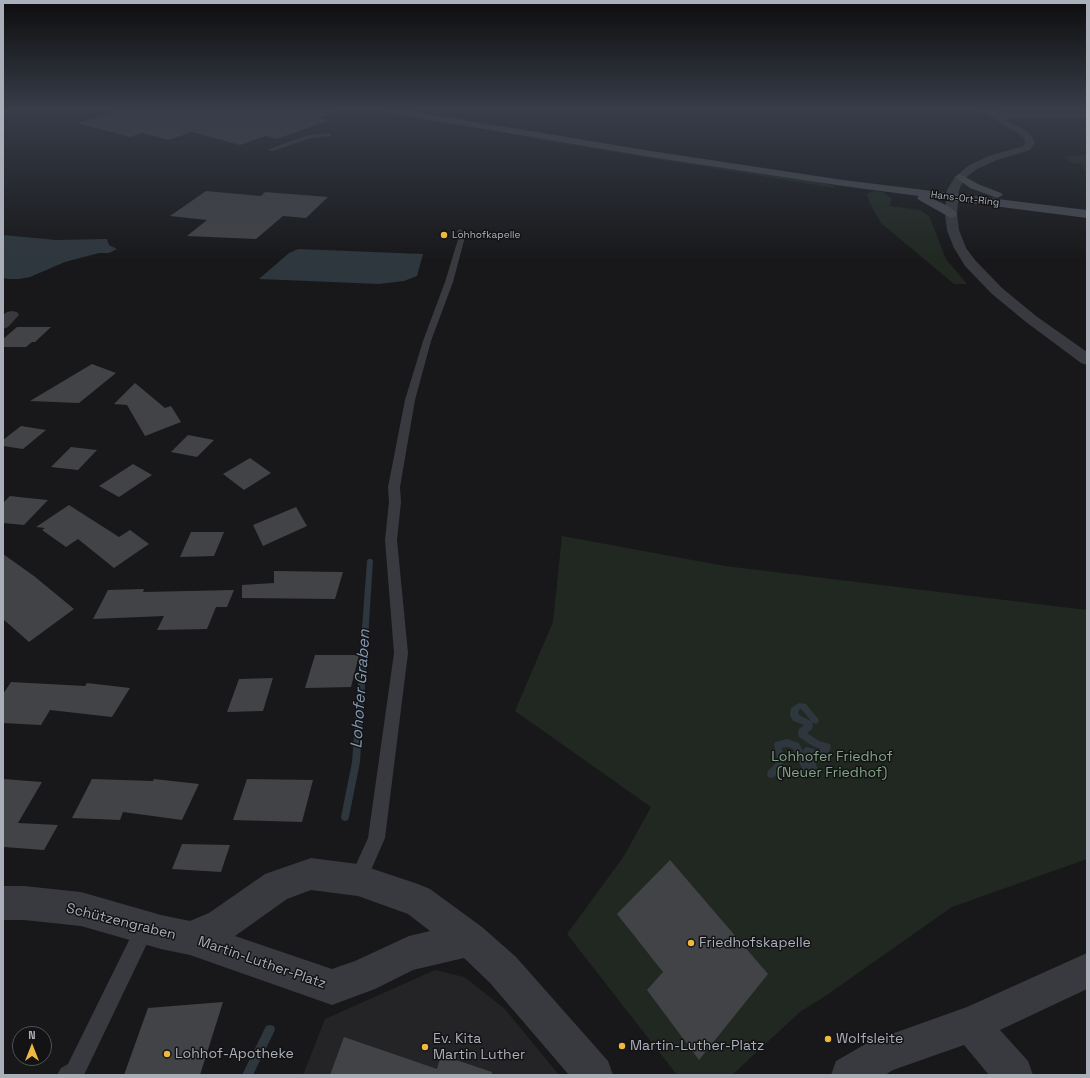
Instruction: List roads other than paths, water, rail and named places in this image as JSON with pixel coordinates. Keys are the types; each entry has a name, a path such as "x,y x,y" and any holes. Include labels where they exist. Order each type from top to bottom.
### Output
{"main road":[{"name":"Hans-Ort-Ring","path":"701,161 903,191 1006,197 1087,207"},
{"name":"Hans-Ort-Ring","path":"732,161 1087,214"},
{"path":"960,178 980,190 1006,197"},
{"path":"903,191 936,203 951,214"}],"street":[{"path":"986,161 973,167 960,178 953,194 951,214 953,230 960,248 970,263 997,291 1030,319 1087,360"},
{"name":"Martin-Luther-Platz","path":"190,938 221,925 277,886 311,874 358,880 418,901 470,939 503,970 594,1075"},
{"name":"Schützengraben","path":"3,903 24,903 81,909 146,928 190,938"},
{"name":"Martin-Luther-Platz","path":"190,938 332,987 362,976 409,953 470,939"},
{"path":"850,1075 882,1055 971,1024 1087,971"},
{"path":"971,1024 1014,1075"}],"lane":[{"path":"358,880 376,838 401,653 391,540 395,502 394,487 410,400 427,341 449,282 459,249 462,237 460,231"},
{"path":"68,1075 75,1071 146,928"}],"waterway":[{"name":"Lohofer Graben","path":"345,817 356,762 370,561"},
{"path":"771,774 777,768 781,759 778,745 787,743 796,746 808,772 812,772 814,769 807,751 818,754 825,751 827,747 817,744 802,734 809,724 796,718 794,715 794,710 799,706 803,706 815,720"},
{"name":"Lohofer Graben","path":"247,1075 270,1030"}],"place":[{"name":"Lohhofkapelle","path":"444,235"},
{"name":"Friedhofskapelle","path":"691,943"},
{"name":"Wolfsleite","path":"828,1039"},
{"name":"Martin-Luther-Platz","path":"622,1046"},
{"name":"Ev. Kita Martin Luther","path":"425,1047"},
{"name":"Lohhof-Apotheke","path":"167,1054"}],"park label":[{"name":"Lohhofer Friedhof (Neuer Friedhof)","path":"832,766"}]}
